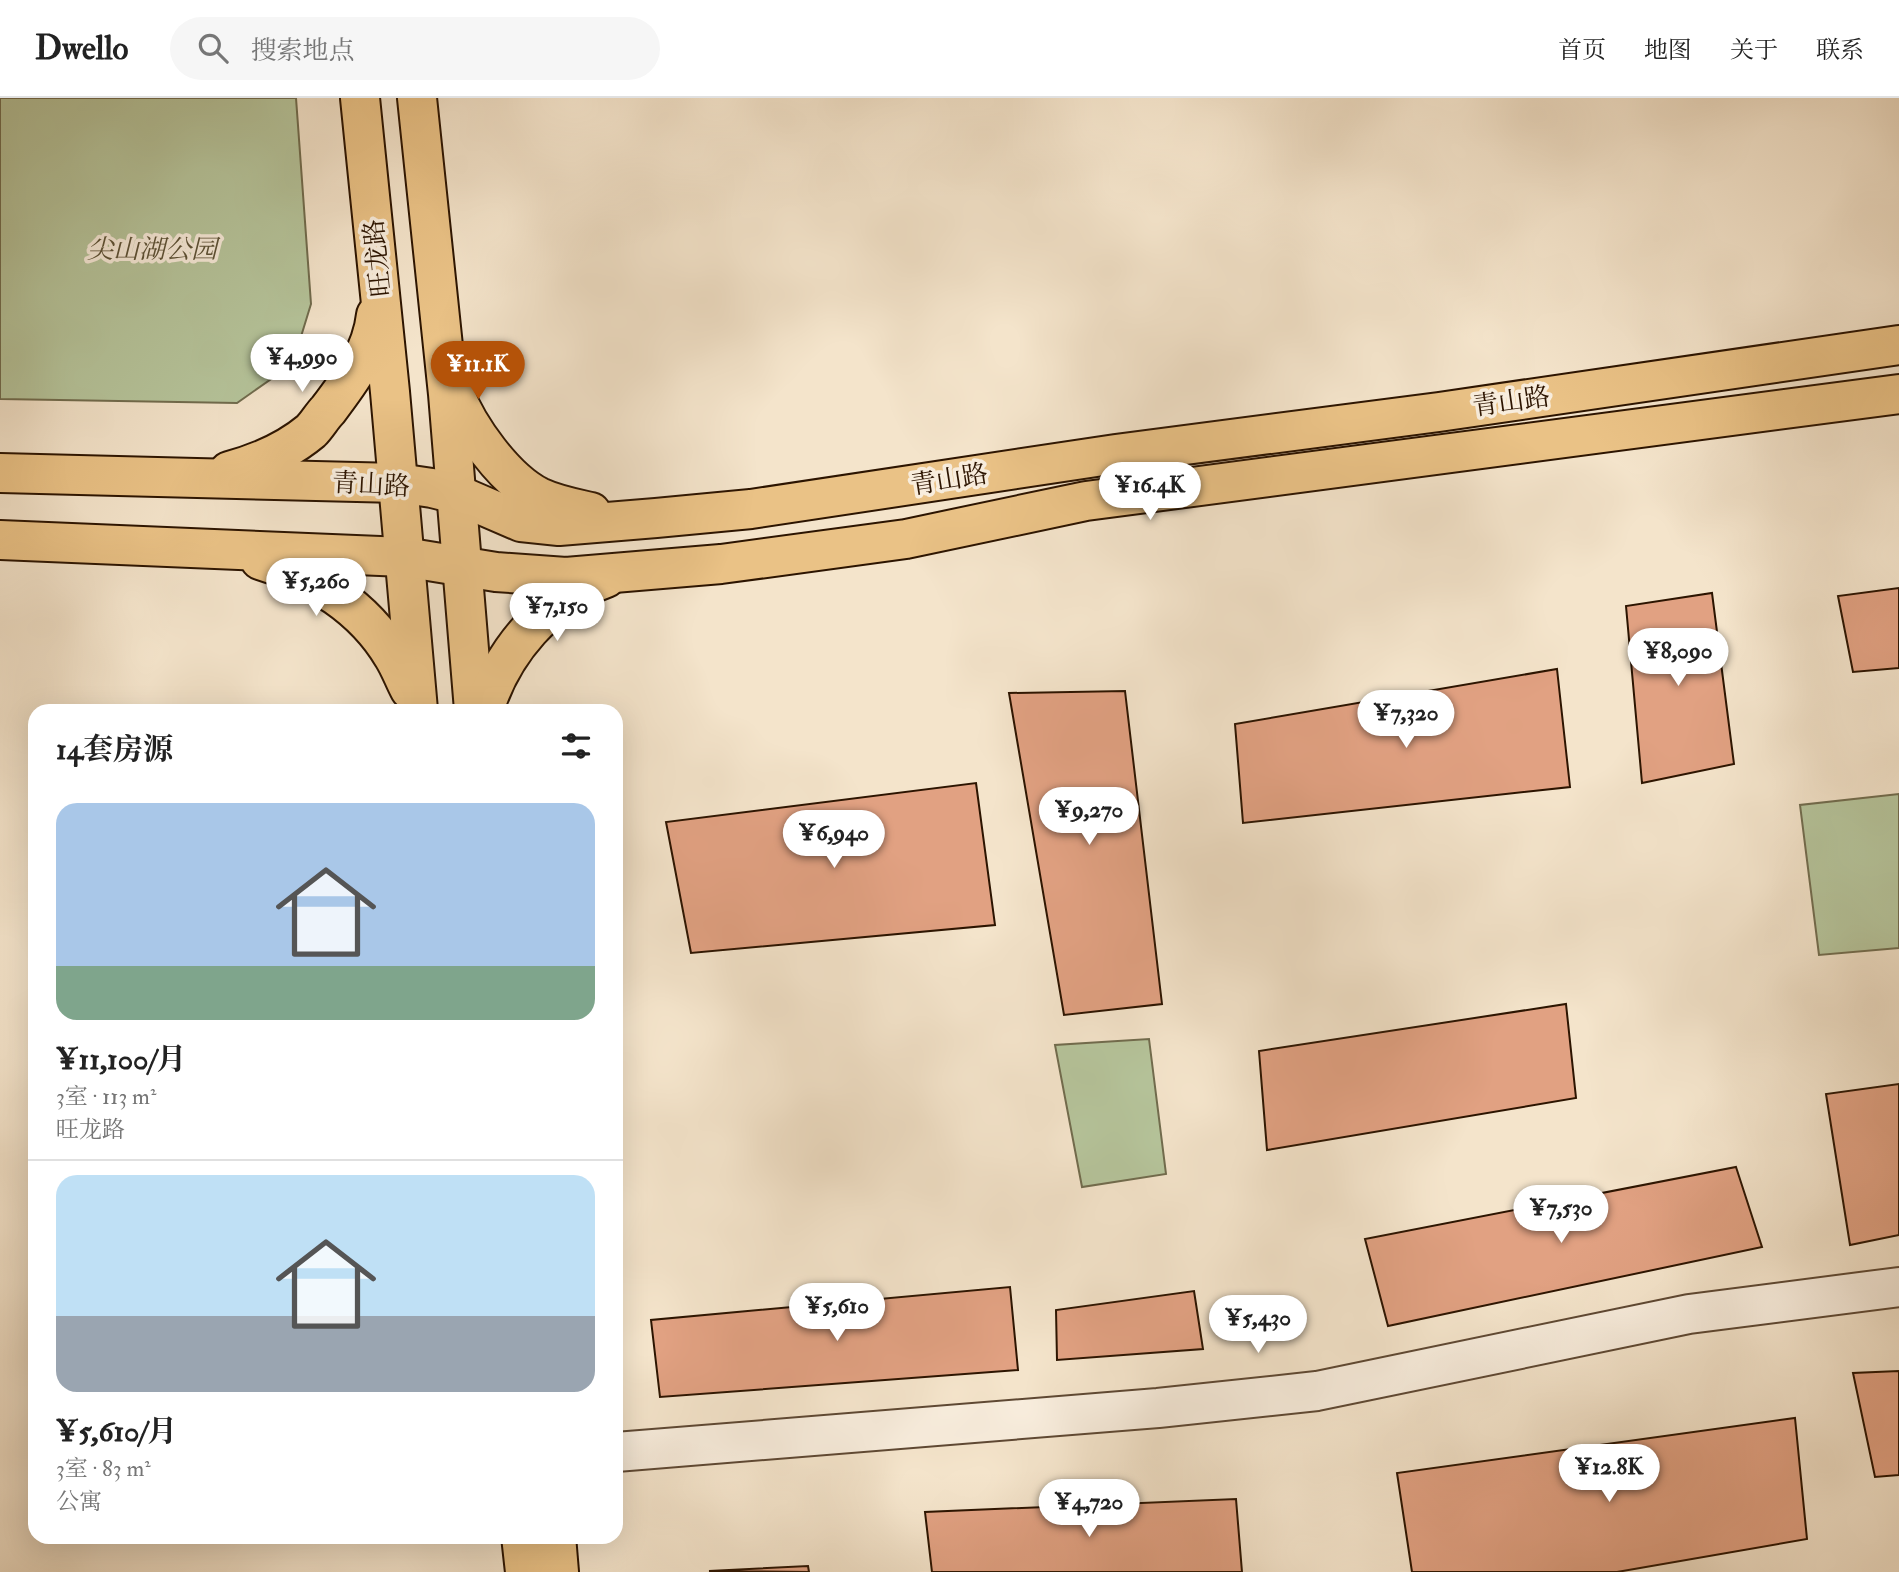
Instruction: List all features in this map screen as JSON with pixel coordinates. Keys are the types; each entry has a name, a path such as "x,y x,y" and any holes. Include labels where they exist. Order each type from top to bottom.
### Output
{"main road":[{"name":"旺龙路","path":"360,98 398,483 416,704"},
{"path":"417,98 446,371 473,704"},
{"path":"203,478 250,466 282,451 312,429 362,361 374,329 380,289"},
{"name":"青山路","path":"0,473 398,483 456,494 521,522 559,526 751,509 1116,454 1439,412 1899,345"},
{"path":"446,371 458,404 482,442 510,474 537,496 599,514 656,519"},
{"name":"青山路","path":"0,540 404,557 531,576 566,577 721,564 893,541 1086,501 1899,394"},
{"path":"207,548 263,561 299,574 340,597 368,622 393,656 414,704"},
{"path":"486,704 492,685 515,647 539,618 569,596 593,583 623,572"},
{"path":"522,1544 525,1572"},
{"path":"557,1544 559,1572"}],"street":[{"path":"623,1439 1157,1396 1314,1379 1687,1302 1899,1275"},
{"path":"623,1451 1158,1408 1317,1391 1689,1314 1899,1287"}],"green space":[{"name":"尖山湖公园","path":"0,98 296,98 311,304 299,343 274,377 237,403 0,399"},
{"path":"1899,794 1899,948 1819,955 1800,805"},
{"path":"1149,1039 1166,1174 1082,1187 1055,1045"}],"building":[{"path":"1899,588 1899,668 1853,672 1838,596"},
{"path":"1712,593 1734,764 1642,783 1626,606"},
{"path":"1557,669 1570,787 1243,823 1235,724"},
{"path":"1125,691 1162,1004 1064,1015 1009,693"},
{"path":"976,783 995,925 691,953 666,822"},
{"path":"1566,1004 1576,1098 1267,1150 1259,1051"},
{"path":"1899,1084 1899,1235 1850,1245 1826,1094"},
{"path":"1736,1167 1762,1247 1388,1326 1365,1239"},
{"path":"1010,1287 1018,1370 660,1397 651,1320"},
{"path":"1194,1291 1203,1349 1057,1360 1056,1310"},
{"path":"1899,1371 1899,1475 1875,1477 1853,1373"},
{"path":"1795,1418 1807,1539 1617,1572 1412,1572 1397,1473"},
{"path":"1236,1499 1242,1572 932,1572 925,1512"},
{"path":"808,1566 809,1572 709,1571"}]}
